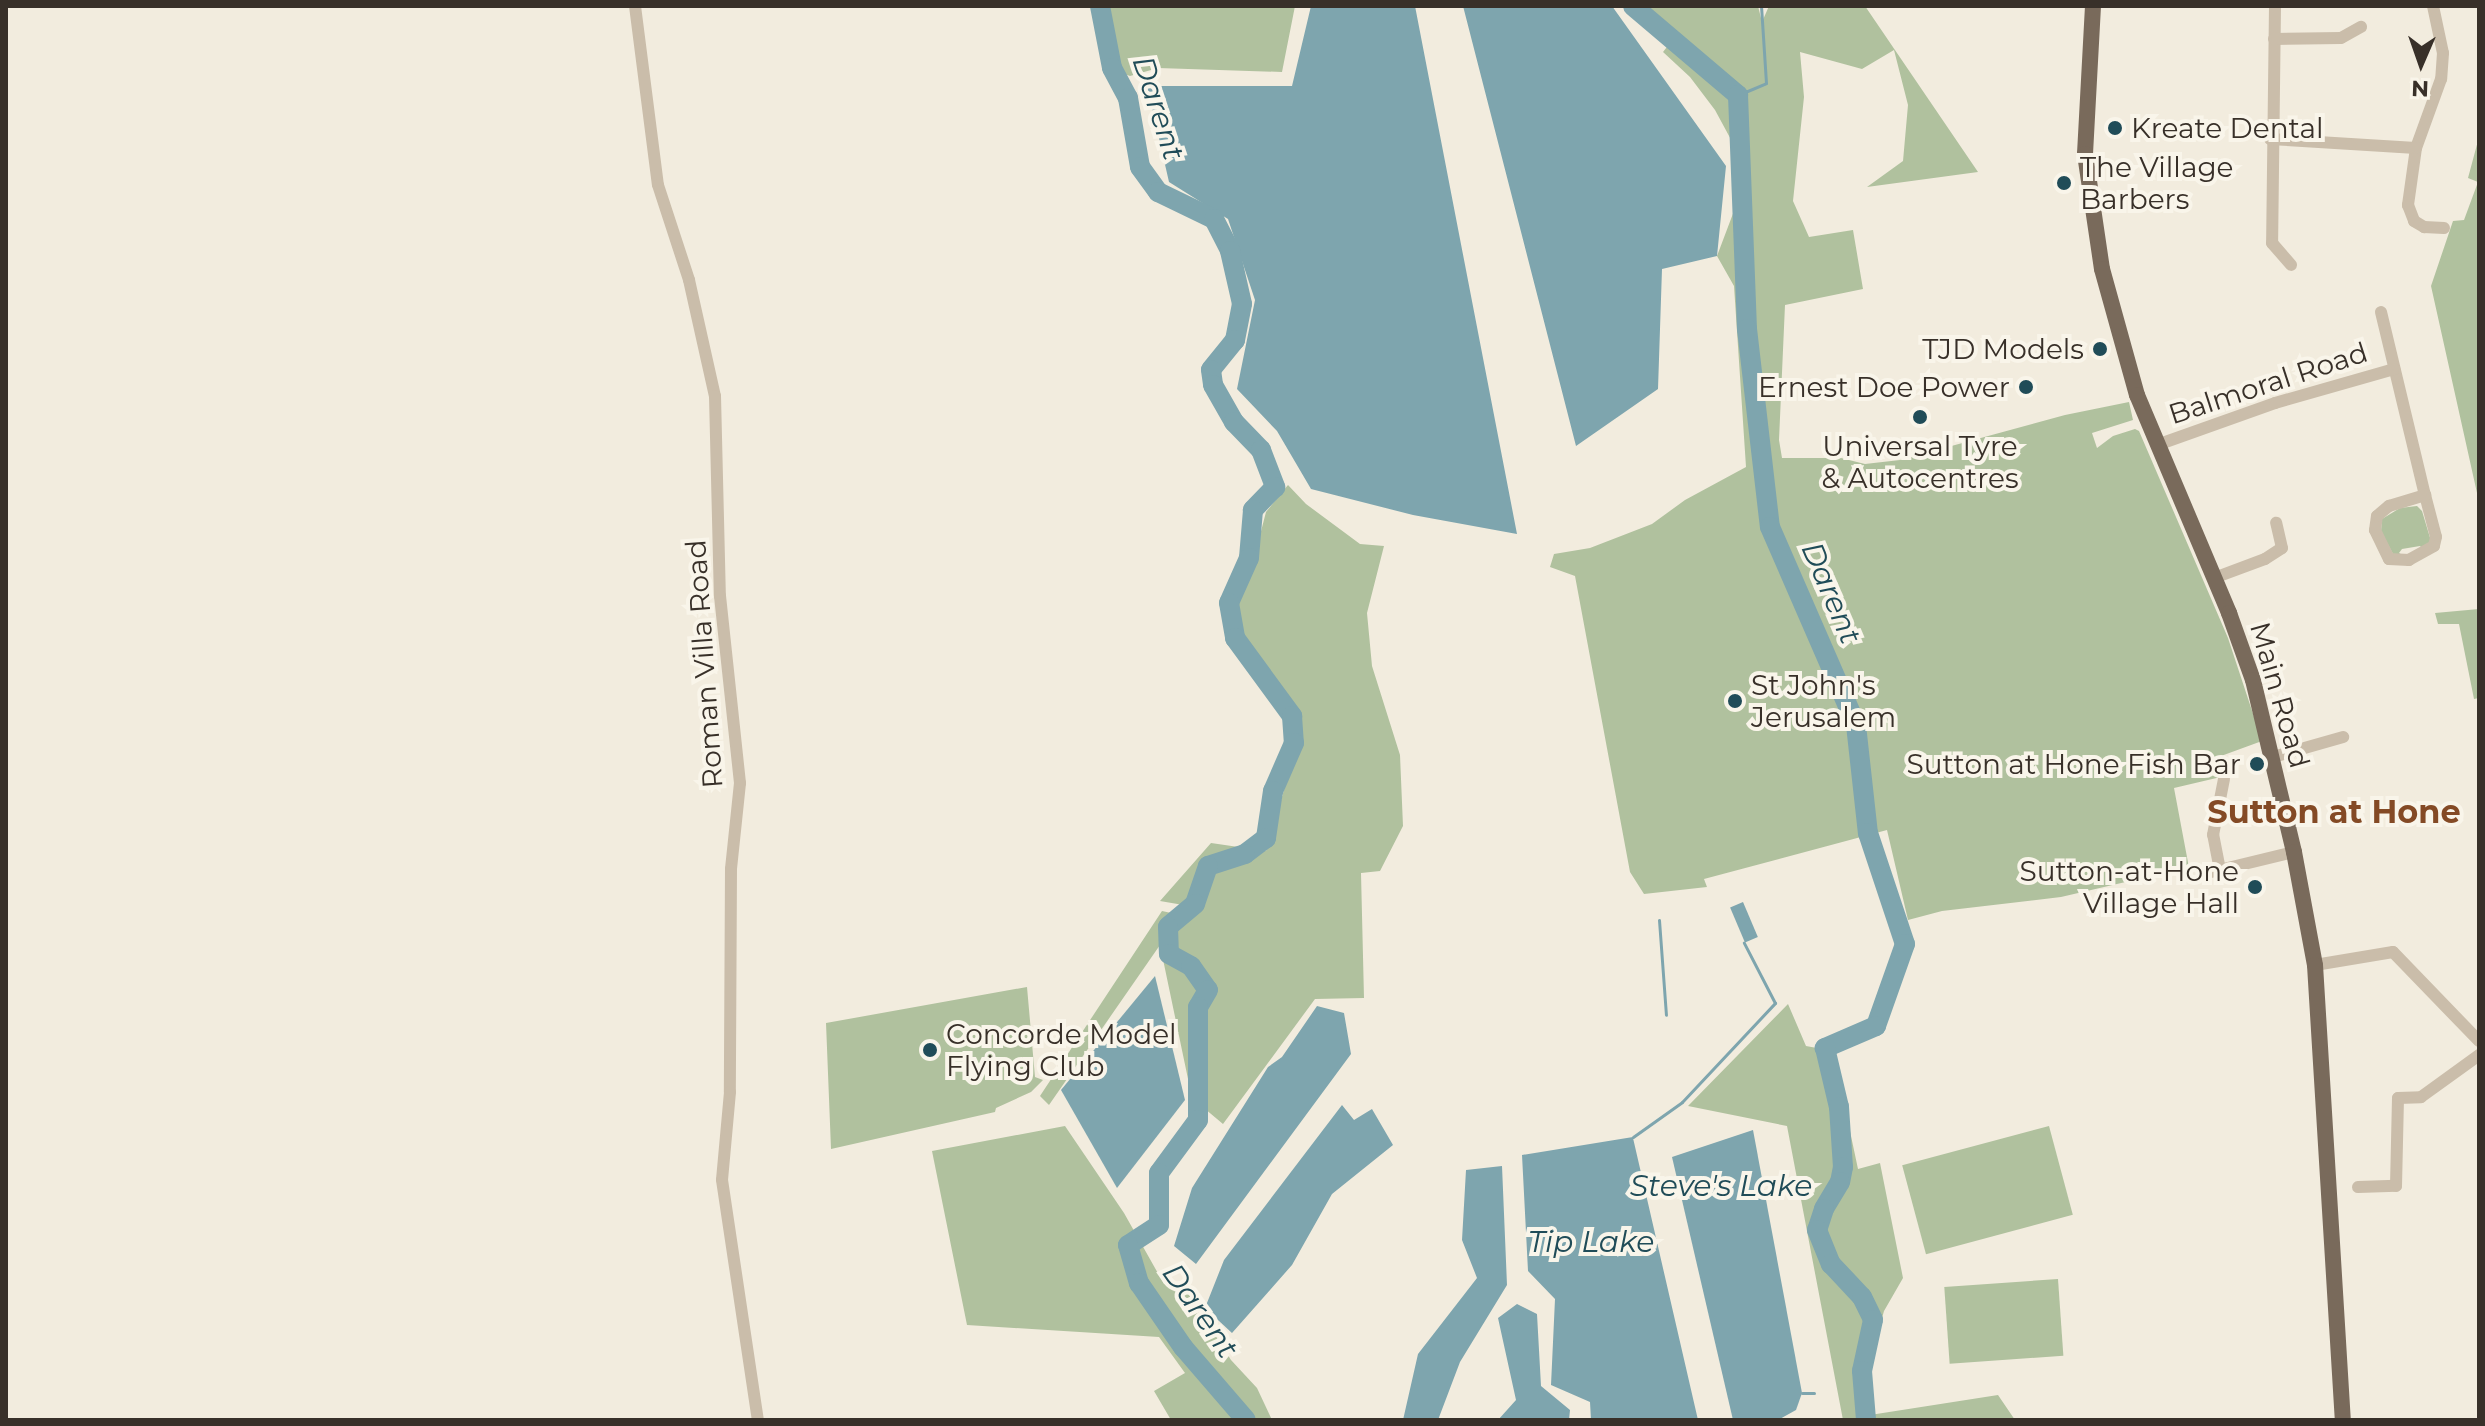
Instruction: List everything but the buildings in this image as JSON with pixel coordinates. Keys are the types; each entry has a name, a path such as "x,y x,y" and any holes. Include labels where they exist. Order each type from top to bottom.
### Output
{"main road":[{"name":"Main Road","path":"2093,6 2085,127 2088,189 2113,314 2132,380 2253,680 2294,852 2315,965 2343,1420"}],"street":[{"name":"Roman Villa Road","path":"635,6 658,185 689,280 715,396 720,596 740,783 731,869 730,1092 722,1180 758,1420"},
{"path":"2275,6 2270,139 2272,243 2291,265"},
{"path":"2433,6 2443,53 2441,79 2416,148 2408,205 2414,221 2424,227 2444,228"},
{"path":"2274,39 2341,38 2361,27"},
{"path":"2270,139 2416,148"},
{"name":"Balmoral Road","path":"2381,312 2436,537 2434,546 2409,560 2389,559 2375,530 2377,516 2389,506 2425,495"},
{"name":"Balmoral Road","path":"2157,445 2275,403 2394,369"},
{"path":"2214,578 2265,559 2282,548 2276,523"},
{"path":"2273,757 2343,737"},
{"path":"2220,870 2213,835 2224,779"},
{"path":"2203,874 2294,852"},
{"path":"2315,965 2393,952 2479,1041"},
{"path":"2358,1187 2396,1186 2398,1098 2421,1097 2479,1055"}],"green space":[{"path":"1105,6 1295,6 1282,72 1158,68 1130,76 1119,72"},
{"path":"1646,6 1758,6 1762,22 1769,6 1865,6 1978,172 1867,187 1903,161 1908,105 1894,50 1862,69 1800,52 1804,97 1793,201 1809,237 1853,230 1863,289 1785,305 1779,440 1782,458 1841,458 1865,464 1900,460 2065,415 2129,402 2133,420 2092,433 2097,448 2113,436 2135,429 2139,431 2228,638 2262,741 2221,756 2225,776 2174,788 2190,873 2147,877 2061,897 1942,911 1908,920 1887,830 1704,879 1707,887 1644,894 1630,872 1575,576 1550,567 1554,554 1590,548 1652,524 1685,500 1746,467 1734,286 1717,256 1740,195 1735,147 1715,110 1690,77 1663,52 1677,34"},
{"path":"2479,137 2479,502 2431,286 2453,221 2464,220 2478,182 2468,178"},
{"path":"1288,485 1306,504 1360,544 1384,546 1367,613 1372,666 1400,755 1403,826 1380,871 1361,873 1364,998 1315,999 1223,1124 1192,1098 1160,945 1049,1105 1040,1096 1162,911 1185,916 1195,907 1160,901 1211,843 1266,851 1299,739 1290,701 1238,634 1238,599 1252,566 1266,512"},
{"path":"2417,506 2422,511 2431,541 2424,550 2420,546 2402,549 2399,553 2404,556 2394,556 2381,531 2382,519 2400,508"},
{"path":"2479,609 2479,698 2474,699 2459,624 2438,624 2435,613"},
{"name":"Concorde Model Flying Club","path":"1027,987 1035,1077 1043,1080 1031,1092 996,1108 995,1112 831,1149 826,1023"},
{"path":"1788,1004 1806,1046 1833,1051 1858,1169 1880,1163 1903,1278 1884,1311 1866,1375 1870,1415 1998,1395 2015,1420 1843,1420 1787,1126 1688,1106"},
{"path":"1065,1126 1124,1213 1164,1284 1185,1288 1231,1360 1257,1388 1272,1420 1171,1420 1154,1391 1185,1373 1159,1337 967,1325 932,1151"},
{"path":"2049,1126 2073,1215 1926,1254 1902,1165"},
{"path":"2058,1279 2063,1356 1950,1364 1944,1287"}],"water":[{"path":"1311,6 1415,6 1517,534 1413,515 1311,489 1277,431 1237,389 1255,300 1228,219 1169,182 1147,86 1292,86"},
{"path":"1463,6 1612,6 1726,166 1717,256 1662,269 1658,389 1576,446"},
{"path":"1743,902 1758,937 1745,942 1730,907"},
{"path":"1155,976 1185,1100 1117,1188 1061,1090"},
{"path":"1317,1006 1344,1013 1351,1054 1196,1264 1174,1246 1192,1188 1268,1067 1282,1057"},
{"path":"1342,1105 1354,1120 1372,1109 1393,1145 1332,1194 1292,1265 1232,1333 1205,1308 1224,1260"},
{"name":"Steve's Lake","path":"1753,1130 1802,1393 1796,1410 1778,1420 1733,1420 1672,1157"},
{"name":"Tip Lake","path":"1633,1137 1698,1420 1591,1420 1590,1402 1551,1385 1555,1299 1528,1271 1522,1155"},
{"path":"1502,1166 1507,1285 1460,1362 1438,1420 1403,1420 1418,1354 1477,1278 1462,1240 1466,1170"},
{"path":"1517,1304 1537,1314 1541,1386 1570,1410 1569,1420 1498,1420 1516,1400 1498,1318"}],"waterway":[{"name":"Darent","path":"1100,6 1112,68 1128,98 1140,167 1158,192 1214,219 1230,251 1242,304 1235,340 1211,370 1213,385 1234,422 1261,450 1275,487 1253,510 1249,558 1229,603 1235,638 1292,716 1294,743 1273,791 1266,838 1245,854 1208,866 1195,904 1168,927 1169,954 1191,966 1208,990 1198,1007 1198,1120 1159,1173 1159,1225 1128,1245 1139,1283 1183,1347 1246,1420"},
{"name":"Darent","path":"1633,6 1738,95 1747,329 1770,527 1856,725 1868,833 1905,944 1876,1026 1825,1048 1839,1107 1843,1167 1840,1182 1824,1209 1817,1230 1831,1264 1862,1297 1873,1320 1862,1371 1866,1420"},
{"path":"1738,95 1766,83 1761,6"},
{"path":"1659,920 1666,1015"},
{"path":"1633,1137 1682,1102 1775,1003 1744,943"},
{"path":"1802,1393 1814,1393"}],"place":[{"name":"Kreate Dental","path":"2115,128"},
{"name":"The Village Barbers","path":"2064,183"},
{"name":"TJD Models","path":"2100,349"},
{"name":"Ernest Doe Power","path":"2026,387"},
{"name":"Universal Tyre & Autocentres","path":"1920,417"},
{"name":"St John's Jerusalem","path":"1735,701"},
{"name":"Sutton at Hone Fish Bar","path":"2257,764"},
{"name":"Sutton-at-Hone Village Hall","path":"2255,887"},
{"name":"Concorde Model Flying Club","path":"930,1050"}],"district":[{"name":"Sutton at Hone","path":"2334,812"}]}
